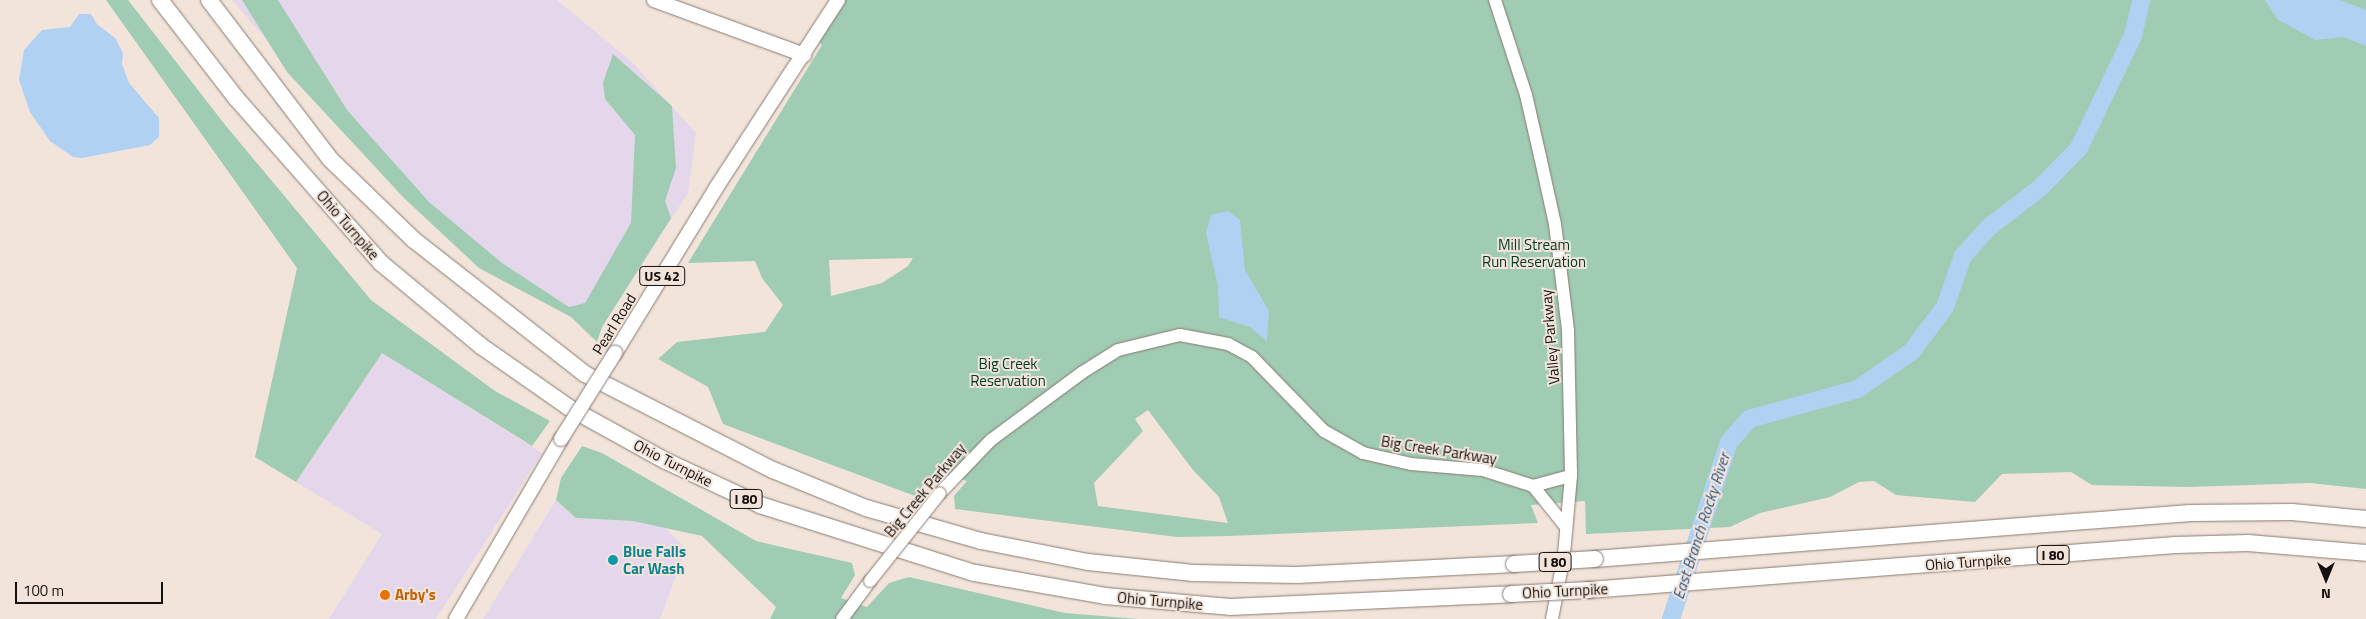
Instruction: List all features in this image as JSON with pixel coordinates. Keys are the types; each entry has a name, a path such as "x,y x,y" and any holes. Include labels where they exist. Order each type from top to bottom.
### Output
{"highway":[{"name":"Ohio Turnpike","path":"160,0 236,98 381,263 481,346 568,407 666,462 760,505 975,573 1105,596 1230,607 1637,587 2175,545 2248,544 2366,553"},
{"name":"Ohio Turnpike","path":"209,0 330,158 414,240 585,374 773,470 875,511 981,542 1088,562 1193,572 1297,575 1595,559 1752,545 2190,513 2292,512 2366,519"}],"main road":[{"path":"654,0 804,56"},
{"name":"Pearl Road","path":"456,619 561,439 716,188 804,56 838,0"}],"street":[{"name":"Valley Parkway","path":"1495,0 1526,95 1555,224 1568,330 1571,476 1564,555 1552,619"},
{"name":"Big Creek Parkway","path":"842,619 940,493 991,440 1083,372 1118,350 1180,335 1228,344 1252,357 1324,431 1363,453 1411,464 1483,470 1533,486"},
{"path":"1566,527 1533,486 1571,476"}],"shaded area":[{"path":"232,0 557,0 632,62 696,133 688,193 602,327 526,291 392,184"},
{"path":"382,353 542,453 436,619 329,619 382,534 296,482"},
{"path":"556,500 576,518 633,521 664,527 686,549 660,619 483,619"}],"green space":[{"path":"106,0 128,0 226,126 371,300 495,391 550,421 532,446 382,353 296,482 255,457 297,268"},
{"path":"242,0 278,0 347,110 429,202 502,263 569,307 585,303 631,223 635,135 605,99 603,83 613,54 672,106 676,168 665,201 671,218 602,327 597,342 571,317 479,268 404,198 287,72"},
{"name":"Mill Stream Run Reservation","path":"833,0 2366,0 2366,489 2310,483 2188,487 2092,485 2071,472 2002,474 1975,502 1896,495 1874,481 1859,482 1830,497 1760,513 1730,527 1586,534 1585,501 1531,505 1538,523 1177,537 955,509 954,496 967,481 936,472 915,496 723,424 708,387 658,359 677,342 765,332 783,305 762,278 755,261 688,263 822,45 812,35","holes":["913,258 908,266 882,283 831,296 829,260","1148,410 1193,470 1219,497 1228,523 1098,506 1094,483 1143,431 1135,419"]},
{"path":"582,446 602,453 756,541 852,563 855,575 841,598 867,607 889,583 909,577 1065,613 1138,619 770,619 776,607 702,536 633,521 576,518 556,500 561,478"}],"water":[{"path":"2265,0 2340,0 2366,10 2366,46 2344,37 2315,40 2277,19"},
{"path":"79,14 91,14 97,24 115,38 123,53 122,64 129,83 159,118 159,137 150,145 82,158 73,157 50,141 30,112 19,80 24,50 42,30 70,27"},
{"path":"1228,211 1240,220 1245,270 1269,311 1267,341 1250,327 1219,317 1218,286 1206,233 1211,215"}],"waterway":[{"name":"East Branch Rocky River","path":"1671,619 1729,442 1749,419 1858,389 1912,351 1945,307 1963,256 1989,227 2040,188 2079,148 2133,36 2141,0"}],"place":[{"name":"Blue Falls Car Wash","path":"613,560"},
{"name":"Arby's","path":"385,595"}],"park label":[{"name":"Big Creek Reservation","path":"1008,372"}]}
